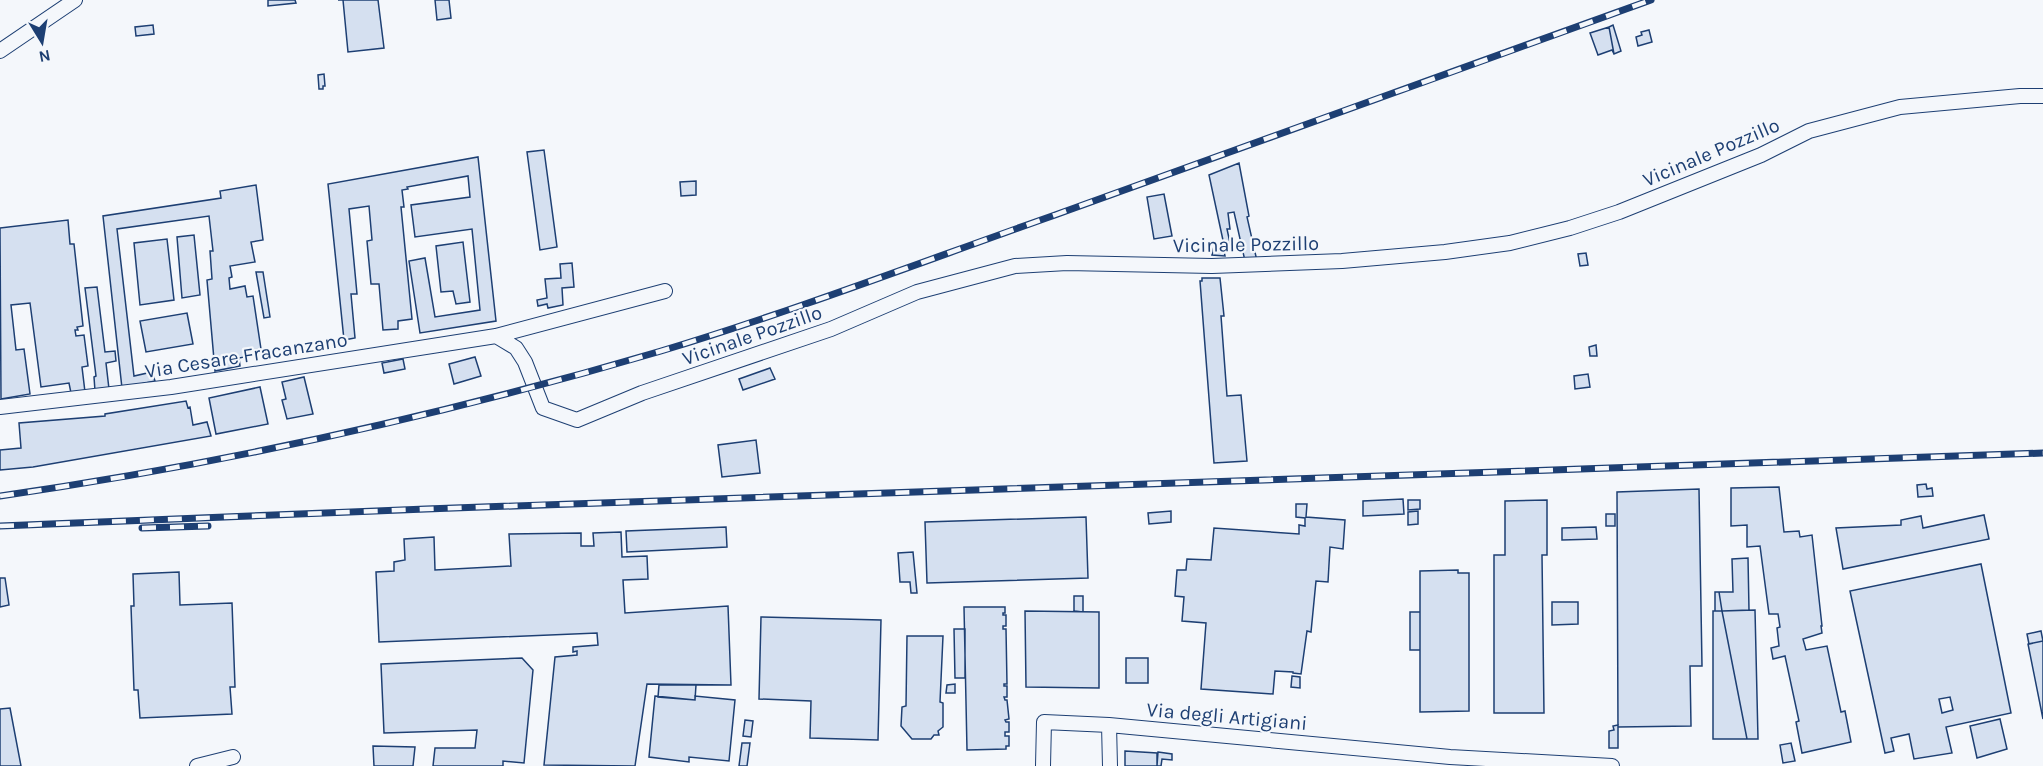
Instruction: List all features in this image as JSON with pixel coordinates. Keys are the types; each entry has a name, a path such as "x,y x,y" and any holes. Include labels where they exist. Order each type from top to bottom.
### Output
{"street":[{"path":"0,51 75,0"},
{"name":"Vicinale Pozzillo","path":"496,336 516,348 525,362 543,408 577,420 642,393 831,329 917,292 1015,266 1067,263 1212,266 1342,261 1445,252 1510,243 1570,228 1619,212 1761,154 1809,131 1900,106 2043,96"},
{"name":"Via Cesare Fracanzano","path":"0,407 171,387 496,336 665,291"},
{"name":"Via degli Artigiani","path":"1043,766 1044,722 1109,725 1450,761 1612,766"},
{"path":"1109,725 1110,766"},
{"path":"197,766 233,757"}],"building":[{"path":"268,0 295,0 296,3 268,6"},
{"path":"343,0 378,0 384,48 348,52"},
{"path":"435,0 449,0 451,18 437,20"},
{"path":"153,25 154,34 136,36 135,27"},
{"path":"1613,25 1621,51 1614,54 1609,27"},
{"path":"1609,27 1614,54 1612,50 1598,55 1590,33"},
{"path":"1649,30 1652,42 1638,46 1636,37 1642,35 1641,32"},
{"path":"324,74 325,86 319,89 318,75"},
{"path":"544,150 557,247 540,250 527,152"},
{"path":"478,157 496,321 420,333 409,261 425,258 435,317 480,310 472,229 415,237 411,205 470,197 468,176 407,187 408,189 402,190 404,207 401,207 412,319 398,321 398,329 383,330 379,284 371,284 367,241 372,240 369,206 349,209 357,294 351,294 355,338 344,340 328,184"},
{"path":"1239,163 1249,216 1247,217 1257,261 1245,261 1234,212 1228,213 1230,229 1227,229 1230,243 1224,245 1209,175"},
{"path":"696,181 696,195 681,196 680,182"},
{"path":"256,185 263,240 251,242 255,262 230,266 232,277 229,278 230,289 245,286 247,297 253,296 261,349 253,350 254,355 239,358 240,366 215,371 207,280 212,279 210,251 213,251 209,216 117,229 134,376 152,372 155,381 122,388 103,216 221,198 220,191"},
{"path":"1164,194 1172,236 1154,239 1147,197"},
{"path":"68,220 70,244 74,244 83,326 75,330 76,336 84,335 88,366 82,367 85,392 71,393 69,383 41,387 30,303 11,305 16,350 24,349 30,394 1,399 0,228"},
{"path":"194,235 200,295 182,298 177,237"},
{"path":"167,239 174,300 140,305 134,243"},
{"path":"463,242 470,302 456,304 453,291 441,292 436,246"},
{"path":"1214,246 1223,246 1225,256 1212,255"},
{"path":"1586,253 1588,265 1580,266 1578,254"},
{"path":"572,263 574,287 562,288 563,305 548,308 547,304 538,306 537,300 547,298 545,279 561,278 560,264"},
{"path":"256,272 263,272 270,317 264,318"},
{"path":"1202,278 1220,278 1227,396 1241,395 1247,461 1214,463 1200,281"},
{"path":"97,287 105,352 115,351 116,361 106,363 109,389 95,391 94,377 96,376 85,288"},
{"path":"187,313 193,344 146,352 140,321"},
{"path":"1596,345 1597,356 1590,356 1589,347"},
{"path":"475,357 481,376 454,384 449,364"},
{"path":"403,359 405,369 384,373 382,363"},
{"path":"770,368 775,379 743,390 739,379"},
{"path":"1588,374 1590,387 1575,389 1574,376"},
{"path":"304,377 313,414 287,419 282,400 286,399 282,382"},
{"path":"260,387 268,424 216,434 209,398"},
{"path":"186,401 188,408 190,407 193,425 207,422 211,436 33,467 0,470 0,450 21,448 19,423 105,416 105,414"},
{"path":"756,440 760,473 722,477 718,445"},
{"path":"1926,484 1927,489 1932,488 1933,496 1918,497 1917,485"},
{"path":"1779,487 1784,532 1799,531 1800,537 1812,535 1822,633 1803,639 1806,650 1827,646 1841,712 1845,711 1851,742 1802,753 1796,722 1799,721 1785,656 1773,659 1771,648 1779,646 1777,628 1780,627 1778,614 1769,614 1760,546 1747,547 1747,525 1731,526 1731,488"},
{"path":"1699,489 1702,666 1690,666 1691,726 1618,727 1617,492"},
{"path":"1403,499 1404,514 1363,516 1363,501"},
{"path":"1408,500 1420,500 1420,509 1408,510"},
{"path":"1547,500 1547,555 1542,555 1544,713 1494,713 1494,555 1505,555 1505,501"},
{"path":"1296,504 1307,504 1306,517 1345,520 1343,549 1330,547 1328,582 1316,581 1311,632 1307,631 1301,674 1275,671 1273,694 1201,689 1206,623 1182,621 1184,597 1175,596 1177,570 1186,570 1187,559 1211,560 1214,528 1299,534 1299,525 1305,526 1305,518 1296,517"},
{"path":"1171,511 1171,522 1149,524 1148,513"},
{"path":"1418,511 1418,524 1408,525 1408,512"},
{"path":"1606,514 1615,514 1615,526 1606,526"},
{"path":"1984,515 1989,539 1843,569 1836,528 1901,525 1901,520 1921,516 1923,528"},
{"path":"1086,517 1088,578 927,583 925,522"},
{"path":"726,527 727,547 627,552 626,531"},
{"path":"1596,527 1597,539 1562,540 1562,528"},
{"path":"621,532 622,557 647,556 648,579 623,580 625,613 728,606 731,685 647,684 635,766 544,765 555,657 577,655 577,651 573,652 573,647 598,645 597,633 379,642 376,572 394,571 394,562 405,560 404,539 434,537 435,570 511,566 509,534 581,533 581,546 594,546 593,533"},
{"path":"913,552 917,593 911,593 910,582 900,582 898,553"},
{"path":"1748,558 1749,610 1722,611 1719,592 1733,592 1732,559"},
{"path":"1981,564 2011,713 1946,727 1952,753 1914,759 1909,734 1891,738 1894,751 1885,753 1850,591","holes":["1950,697 1953,710 1942,713 1939,699"]},
{"path":"1458,570 1458,573 1469,573 1469,711 1420,712 1420,571"},
{"path":"179,572 180,605 232,603 235,687 230,687 232,714 140,718 138,690 134,690 131,606 134,606 133,574"},
{"path":"0,578 5,578 9,605 0,607"},
{"path":"1715,592 1719,592 1722,611 1715,611"},
{"path":"1074,596 1083,596 1083,612 1074,611"},
{"path":"1552,602 1578,602 1578,624 1552,625"},
{"path":"964,607 1005,607 1003,615 1006,615 1006,626 1003,626 1003,629 1006,629 1007,684 1004,686 1007,686 1007,697 1004,697 1007,700 1009,719 1005,720 1009,722 1009,732 1005,732 1005,736 1009,736 1009,746 1006,746 1006,749 967,750"},
{"path":"1755,610 1758,739 1747,739 1722,611"},
{"path":"1025,611 1099,612 1099,688 1026,687"},
{"path":"1713,611 1722,611 1747,739 1713,739"},
{"path":"1410,612 1420,612 1420,650 1410,650"},
{"path":"761,617 881,620 878,740 810,738 811,701 759,699"},
{"path":"954,629 965,629 965,678 955,678"},
{"path":"2041,631 2043,641 2029,644 2027,634"},
{"path":"907,636 943,636 940,702 943,703 943,727 938,731 939,735 934,735 931,739 912,739 901,726 902,707 906,706"},
{"path":"2043,641 2043,719 2028,644"},
{"path":"522,658 533,670 524,763 503,761 503,766 433,766 435,748 475,748 477,730 384,733 381,664"},
{"path":"1126,658 1148,658 1148,683 1126,683"},
{"path":"1292,676 1300,677 1300,688 1291,687"},
{"path":"955,684 955,693 946,693 947,685"},
{"path":"659,685 696,685 695,700 658,697"},
{"path":"655,696 695,700 695,696 735,700 729,761 689,757 689,762 649,757"},
{"path":"10,708 21,766 0,766 0,709"},
{"path":"2000,719 2007,749 1977,758 1970,726"},
{"path":"745,720 753,721 751,737 743,736"},
{"path":"1618,725 1618,748 1609,748 1609,731 1614,730 1613,726"},
{"path":"742,743 750,743 747,766 739,766"},
{"path":"1791,743 1795,761 1783,763 1780,745"},
{"path":"373,746 415,747 413,766 374,766"},
{"path":"1125,751 1157,753 1157,766 1125,766"},
{"path":"1158,752 1172,754 1172,760 1162,759 1161,766 1157,766"}],"railway":[{"path":"0,496 167,469 333,436 498,396 661,351 859,285 1651,0"},
{"path":"0,526 2043,453"},
{"path":"142,528 208,526"}]}
